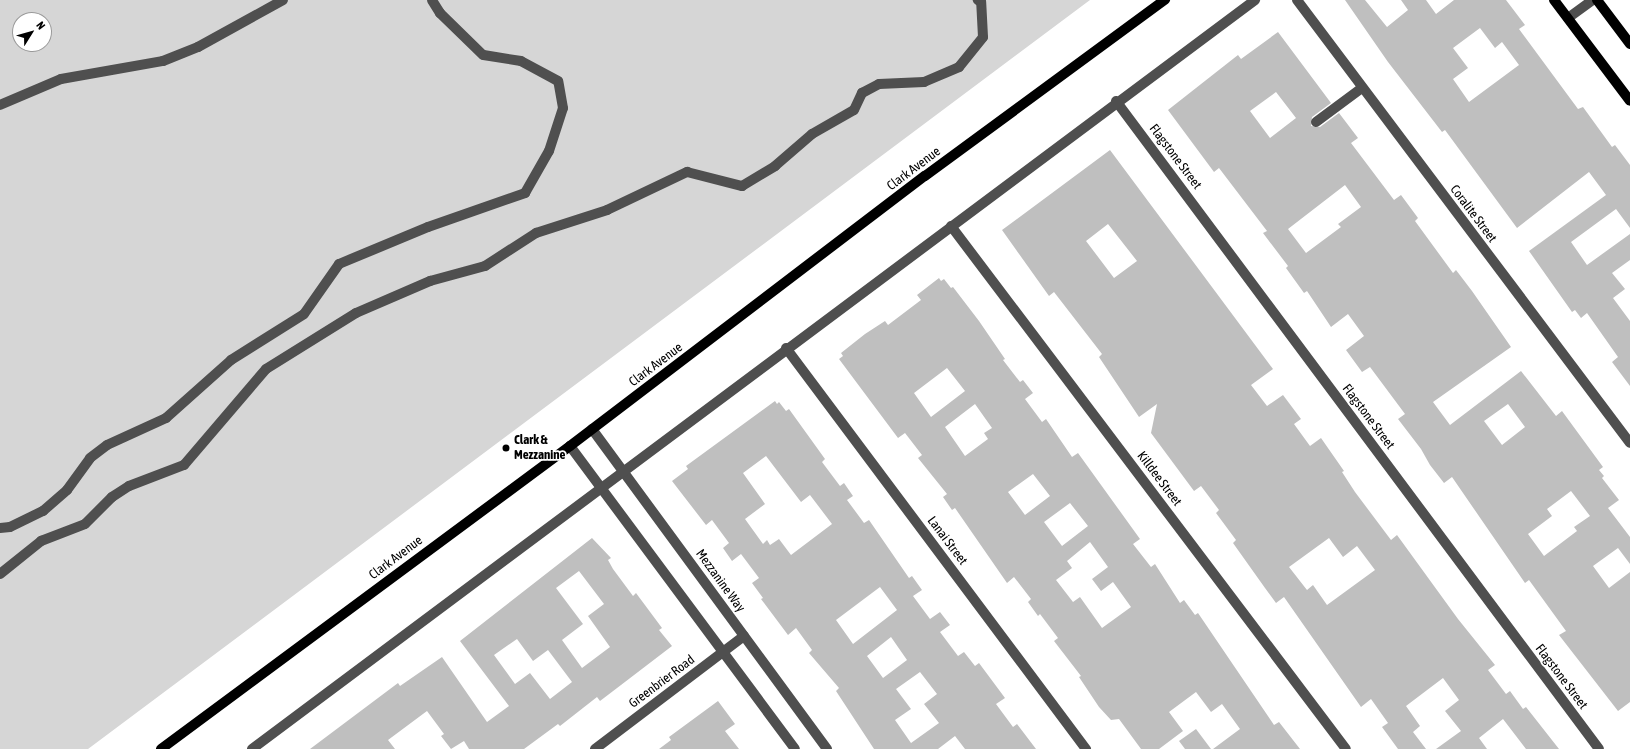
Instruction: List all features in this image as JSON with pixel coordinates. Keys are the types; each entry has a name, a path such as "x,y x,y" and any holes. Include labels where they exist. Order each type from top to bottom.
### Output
{"main road":[{"name":"Clark Avenue","path":"161,749 570,446 925,176 1166,0"},
{"path":"1554,0 1630,101"},
{"path":"1597,0 1630,44"}],"street":[{"path":"0,105 61,78 163,61 198,47 283,0"},
{"path":"0,528 10,527 43,511 67,490 90,458 107,445 166,418 231,360 304,314 339,264 428,227 525,193 549,151 564,108 558,81 521,61 483,55 440,13 432,0"},
{"path":"0,574 41,541 85,524 112,497 129,486 184,465 266,369 356,313 430,281 485,266 536,233 607,210 687,172 742,186 774,166 812,134 854,110 862,93 879,84 924,82 959,67 983,37 981,2 978,0"},
{"path":"252,749 1116,101 1255,0"},
{"name":"Coralite Street","path":"1297,0 1630,442"},
{"path":"1568,18 1593,0"},
{"path":"1316,122 1362,88"},
{"name":"Flagstone Street","path":"1116,101 1599,749"},
{"name":"Killdee Street","path":"951,226 1346,749"},
{"name":"Lanai Street","path":"786,348 1086,749"},
{"name":"Mezzanine Way","path":"592,429 624,470 827,749"},
{"path":"570,446 795,749"},
{"name":"Greenbrier Road","path":"595,749 744,636"}],"shaded area":[{"path":"0,0 1090,0 88,749 0,749"}],"building":[{"path":"1345,0 1365,0 1387,27 1408,10 1401,0 1426,0 1436,14 1454,0 1506,0 1525,25 1519,29 1578,109 1583,107 1612,147 1615,145 1630,165 1630,228 1616,209 1571,242 1587,265 1630,234 1630,260 1612,273 1625,289 1613,298 1630,321 1630,386 1612,362 1618,357 1587,313 1581,318 1575,310 1572,312 1529,251 1606,195 1589,172 1517,228 1445,130 1442,132 1388,62","holes":["1480,28 1495,48 1502,42 1519,65 1469,102 1453,79 1468,68 1453,48"]},
{"path":"1278,32 1331,103 1312,117 1311,126 1320,127 1339,113 1358,138 1351,143 1394,200 1401,195 1418,218 1415,221 1453,273 1456,270 1472,291 1511,347 1433,402 1450,425 1521,371 1556,416 1562,411 1603,467 1599,470 1604,476 1602,478 1619,500 1608,508 1630,537 1630,564 1618,548 1593,566 1609,588 1630,572 1630,702 1618,711 1559,635 1566,631 1529,580 1525,583 1452,477 1444,483 1430,465 1421,449 1398,419 1405,414 1370,367 1362,372 1346,350 1364,336 1348,314 1331,327 1307,291 1304,293 1286,268 1288,266 1263,233 1267,231 1219,168 1214,172 1168,110 1238,55 1241,59","holes":["1276,92 1296,118 1270,138 1250,111","1345,185 1361,207 1338,224 1341,227 1306,253 1288,229","1508,404 1525,427 1502,445 1484,421","1571,491 1590,516 1574,527 1577,531 1544,556 1528,534 1552,516 1547,509"]},
{"path":"1110,150 1273,369 1251,385 1267,406 1283,395 1301,419 1294,424 1310,446 1321,438 1344,471 1342,472 1355,492 1391,540 1397,535 1458,619 1495,665 1488,670 1506,694 1510,691 1523,709 1526,707 1559,749 1526,749 1503,719 1479,738 1487,749 1436,749 1461,731 1445,711 1459,700 1443,678 1406,706 1420,726 1413,732 1426,749 1398,749 1382,727 1388,723 1371,699 1361,707 1284,597 1276,603 1265,588 1233,543 1236,540 1216,513 1219,510 1201,486 1194,491 1151,433 1157,404 1139,417 1099,357 1102,354 1054,292 1049,296 1002,230","holes":["1108,224 1137,261 1114,278 1086,241","1329,538 1343,557 1357,546 1375,570 1327,605 1313,585 1307,590 1289,567"]},
{"path":"939,278 941,281 944,279 951,288 953,287 979,321 1005,359 1003,360 1020,382 1023,380 1033,393 1025,399 1042,422 1046,419 1072,457 1078,453 1140,539 1133,544 1151,567 1155,564 1180,603 1184,600 1195,615 1198,613 1274,725 1279,722 1300,749 1213,749 1240,729 1222,704 1211,712 1196,692 1169,712 1183,731 1159,749 1141,749 1119,719 1111,720 1099,707 1079,677 1081,676 1054,641 1058,638 1040,614 1038,616 1028,602 1031,599 1014,577 1007,583 955,508 952,510 943,497 947,494 918,458 922,455 905,433 898,438 839,359 843,356 841,353 865,334 885,321 888,325 921,300 917,295","holes":["947,368 965,391 931,417 914,393","975,404 992,428 984,433 988,439 965,456 945,427","1033,474 1050,496 1025,515 1008,492","1070,503 1088,526 1062,546 1044,522","1090,542 1108,567 1092,579 1101,591 1113,582 1131,607 1102,628 1080,597 1073,602 1056,580 1072,568 1067,561"]},
{"path":"775,401 777,404 779,402 786,411 789,409 825,459 822,462 840,486 844,483 853,496 847,500 864,523 869,520 909,578 912,576 922,590 913,596 930,619 940,612 950,625 940,632 958,656 964,652 975,666 979,663 1005,698 996,704 1013,727 1017,724 1036,749 965,749 955,736 938,749 874,749 836,691 839,688 809,653 812,650 796,628 788,635 761,599 763,598 752,583 759,578 741,554 732,561 723,548 729,543 712,520 706,525 672,481 688,469 686,466","holes":["766,456 801,502 810,495 832,524 791,555 779,539 770,545 767,540 763,544 745,519 765,504 743,473","880,587 897,610 853,644 836,620","891,637 907,660 883,678 867,656","920,672 937,694 924,704 939,723 911,743 895,720 911,709 896,689"]},
{"path":"592,538 611,558 608,560 613,569 633,596 636,593 662,628 659,630 672,646 600,701 597,697 560,726 558,724 524,749 469,749 464,741 451,749 441,736 444,734 427,711 388,740 395,749 310,749 398,683 400,686 442,657 487,722 509,706 460,641","holes":["579,571 604,604 588,616 610,647 582,668 562,640 583,624 556,588","517,639 533,661 548,650 572,682 550,699 530,673 515,684 494,655"]},
{"path":"718,701 735,724 725,731 739,749 659,749 671,740 669,737"},
{"path":"1196,729 1211,749 1185,749 1179,741"}],"place":[{"name":"Clark & Mezzanine","path":"506,448"}]}
